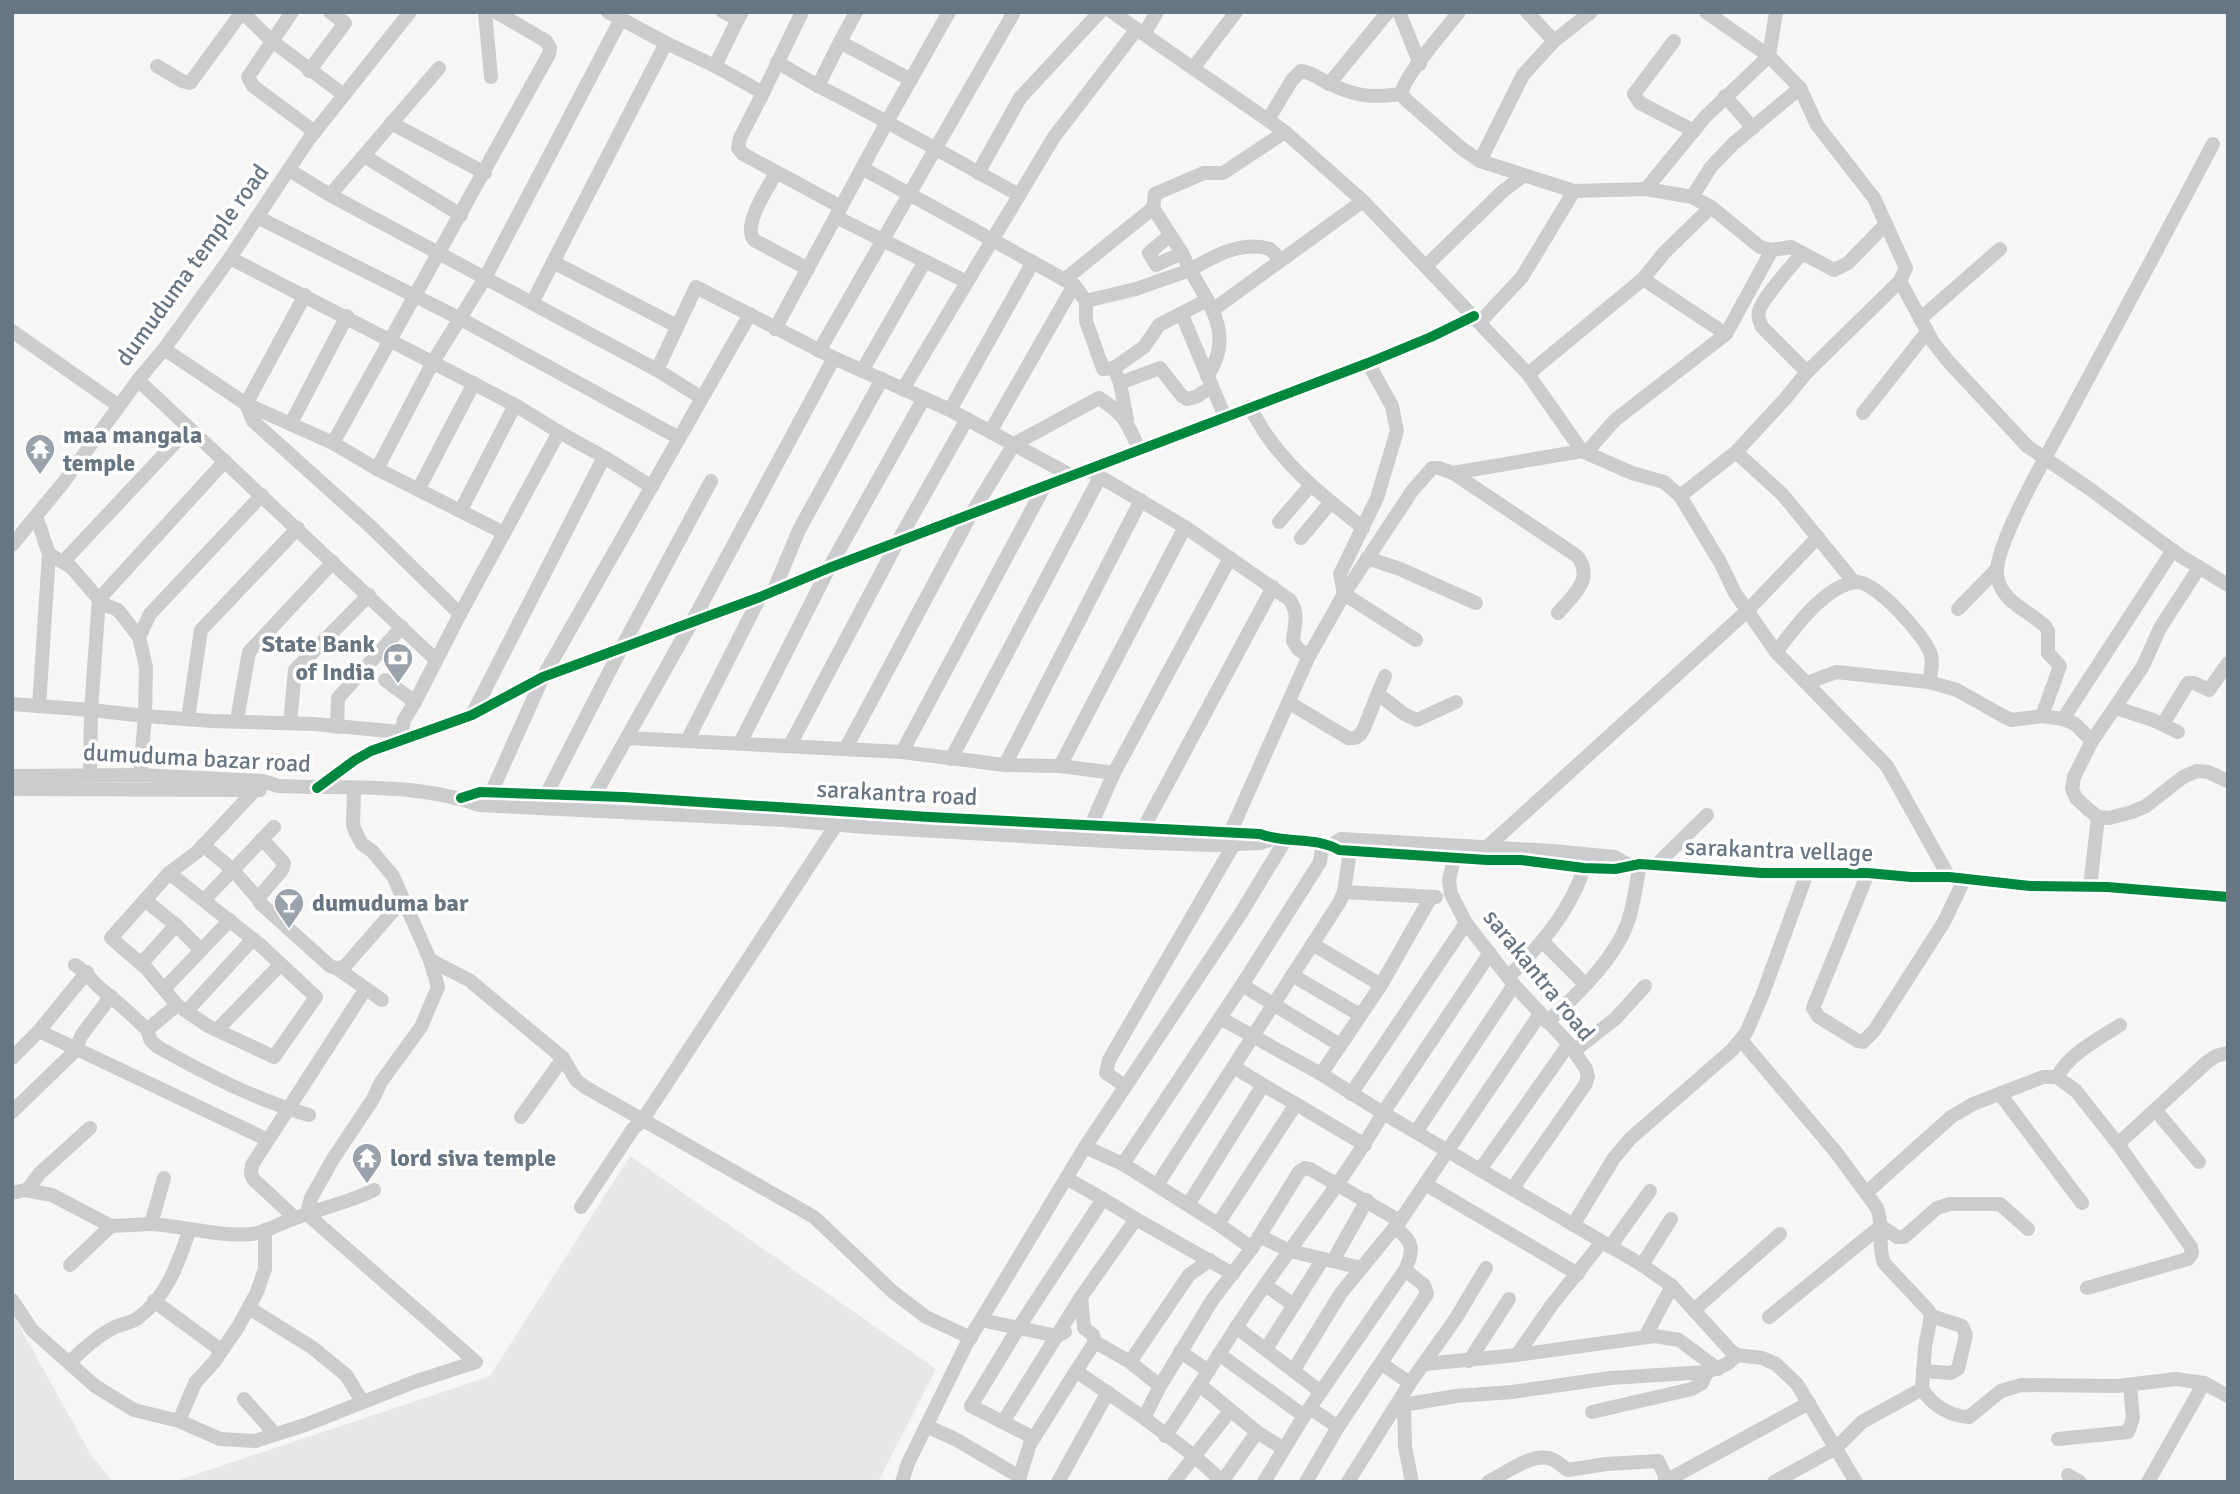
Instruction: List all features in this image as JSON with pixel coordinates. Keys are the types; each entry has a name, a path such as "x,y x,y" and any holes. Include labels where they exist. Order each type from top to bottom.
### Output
{"street":[{"path":"157,66 190,83 242,12 272,41 344,95"},
{"path":"292,12 248,77 249,81 315,132"},
{"path":"309,71 345,23 330,12"},
{"name":"dumuduma temple road","path":"12,545 63,483 138,380 164,349 230,258 315,132 410,12"},
{"path":"485,12 491,78"},
{"path":"333,443 550,54 546,41 496,12"},
{"path":"715,66 740,16 723,12"},
{"path":"802,12 737,144 743,154 884,240 967,282"},
{"path":"818,86 856,12"},
{"path":"775,329 949,12"},
{"path":"820,351 1013,13 1010,12"},
{"path":"978,173 1020,98 1100,12"},
{"path":"1112,12 1285,132 1363,201 1528,374 1584,452 1632,473 1664,482 1681,496 1746,612 1776,652 1887,766 1949,877"},
{"path":"903,389 1054,137 1157,12"},
{"path":"1194,67 1236,12"},
{"path":"1329,84 1388,12"},
{"path":"1399,12 1420,64"},
{"path":"1459,12 1403,87 1402,94 1447,137 1480,161 1574,191 1646,189 1692,197 1711,207 1760,247 1772,250 1786,247 1834,270 1848,263 1886,224"},
{"path":"1527,12 1554,41"},
{"path":"1480,161 1523,75 1554,41 1591,12"},
{"path":"1681,496 1736,452 1807,372 1900,281 1906,268 1874,198 1817,125 1800,88 1769,56 1706,12"},
{"path":"1646,189 1725,96 1769,56 1776,12"},
{"path":"377,469 433,362 485,278 614,16 715,66 762,93"},
{"path":"1674,41 1634,94 1640,103 1694,131"},
{"path":"840,42 911,80"},
{"path":"532,303 666,43"},
{"path":"777,62 818,86 888,120 934,149 1019,195"},
{"path":"330,195 439,68"},
{"path":"1268,120 1292,80 1301,71 1370,98 1402,94"},
{"path":"1692,197 1712,167 1734,143 1800,88"},
{"path":"1725,96 1753,128"},
{"path":"391,123 485,173"},
{"path":"990,432 1069,283 1153,208 1155,194 1203,173 1223,173 1285,132"},
{"path":"1958,609 1996,570 2003,546 2046,458 2213,144"},
{"path":"364,156 461,215"},
{"path":"862,168 1069,283 1086,301 1086,321 1103,369 1114,368 1144,347 1159,325 1211,305 1281,260 1363,201"},
{"path":"289,170 330,195 657,370 702,398"},
{"path":"776,173 755,213 749,228 750,236 808,269"},
{"path":"1426,266 1503,191 1523,176"},
{"path":"317,788 355,760 400,736 472,715 543,677 1072,476 1094,473 1139,450 1477,319 1522,277 1574,191"},
{"path":"1528,374 1643,279 1673,244 1711,207"},
{"path":"1120,383 1160,368 1187,399 1196,397 1209,382 1215,362 1219,322 1182,253 1153,208"},
{"path":"257,217 459,318 679,438"},
{"path":"1170,234 1149,253 1156,265 1182,253"},
{"path":"1086,301 1136,289 1189,270 1217,254 1249,247 1263,246 1281,260"},
{"path":"1863,413 1924,326 2000,249"},
{"path":"1453,473 1584,452 1615,420 1726,334 1772,250"},
{"path":"1802,253 1764,302 1758,312 1758,319 1762,327 1807,372"},
{"path":"230,258 515,405 652,487"},
{"path":"862,371 925,261"},
{"path":"553,262 677,327"},
{"path":"950,410 1032,262"},
{"path":"1643,279 1726,334"},
{"path":"1900,281 1924,326 1948,361 2027,446 2199,568 2228,585"},
{"path":"657,370 696,287 834,358 950,410 1072,476"},
{"path":"305,295 246,404 253,422 371,527 460,614"},
{"path":"491,793 543,677 750,314"},
{"path":"1182,315 1225,417"},
{"path":"291,423 347,316"},
{"path":"12,331 119,406"},
{"path":"164,349 246,404 333,443 377,469 504,533"},
{"path":"594,796 693,620 834,358"},
{"path":"1368,363 1392,406 1397,431 1377,498 1340,574 1344,594 1416,640"},
{"path":"1114,368 1120,383 1128,424"},
{"path":"687,741 882,379"},
{"path":"138,380 436,660"},
{"path":"418,490 474,383"},
{"path":"740,743 829,568 924,398"},
{"path":"846,748 971,516 1014,444 1099,398 1119,411 1139,450"},
{"path":"461,510 515,405"},
{"path":"1249,407 1271,443 1311,485 1363,528"},
{"path":"790,745 897,543 967,419"},
{"path":"63,562 189,428"},
{"path":"400,736 404,720 559,432"},
{"path":"1736,452 1783,495 1854,582"},
{"path":"472,715 604,457"},
{"path":"90,774 91,710 99,599 225,461"},
{"path":"1125,1086 1106,1073 1109,1060 1232,839 1309,656 1344,594 1423,476 1438,467 1453,473 1568,549 1583,564 1585,577 1582,584 1558,613"},
{"path":"1094,473 1185,527 1290,600 1297,620 1293,641 1298,649 1309,656"},
{"path":"951,759 1094,473"},
{"path":"546,794 711,481"},
{"path":"1279,522 1311,485"},
{"path":"902,752 1044,487"},
{"path":"139,637 150,614 262,495"},
{"path":"1005,765 1141,500"},
{"path":"1301,538 1331,502"},
{"path":"36,516 49,554 39,706"},
{"path":"1060,766 1185,527"},
{"path":"188,718 201,630 298,528"},
{"path":"1487,847 1746,612 1818,537"},
{"path":"2063,719 2173,550"},
{"path":"49,554 71,567 103,604 118,610 139,637 146,667 140,775"},
{"path":"1091,825 1114,773 1230,558"},
{"path":"1367,558 1400,569 1476,603"},
{"path":"237,720 249,652 333,562"},
{"path":"2199,568 2160,628 2143,666 2092,741 2074,777 2072,789 2076,798 2098,817 2109,818 2132,813 2146,806 2183,777 2197,771 2223,778 2228,762"},
{"path":"1996,570 2000,588 2008,599 2046,626 2048,653 2060,667 2042,716"},
{"path":"1776,652 1820,601 1835,590 1860,582 1874,588 1909,622 1931,655 1929,682"},
{"path":"1144,827 1273,587"},
{"path":"290,723 295,670 369,595"},
{"path":"337,727 338,698 402,627"},
{"path":"2163,724 2188,683 2209,690 2228,663"},
{"path":"1807,683 1836,672 1929,682 1957,690 2012,720 2042,716 2063,719 2075,724 2092,741"},
{"path":"1288,702 1354,739 1360,736 1385,676"},
{"path":"385,680 415,702"},
{"path":"1378,694 1404,714 1418,720 1456,702"},
{"path":"12,704 212,721 290,723 400,736"},
{"path":"2116,708 2178,732"},
{"path":"627,738 902,752 1005,765 1060,766 1114,773"},
{"name":"dumuduma bazar road","path":"12,776 140,775 263,781 278,786 354,788"},
{"path":"12,789 255,790 278,786"},
{"path":"301,1216 388,1071 421,1027 438,987 430,960 393,876 355,833 354,788"},
{"name":"sarakantra road","path":"354,788 461,798 479,805 559,807 1125,842 1232,839 1260,834 1279,839 1327,844 1341,839 1353,845"},
{"path":"169,873 253,939 316,998 274,1056 218,1030 182,1008 141,964 111,938 169,873 203,845 255,790"},
{"name":"sarakantra road","path":"461,798 480,792 594,796 1144,827 1232,839"},
{"path":"1656,865 1707,815"},
{"path":"2090,887 2098,817"},
{"path":"581,1207 633,1129 642,1121 836,825"},
{"path":"205,900 274,827"},
{"path":"259,900 282,870 284,863 262,839"},
{"path":"902,1482 926,1426 981,1320 1085,1147 1241,913 1279,839"},
{"path":"1123,1164 1242,985 1320,862 1327,844"},
{"path":"203,845 233,870 259,900 330,966 338,968 382,1000"},
{"path":"1157,1185 1314,945 1344,892 1353,845"},
{"name":"sarakantra vellage","path":"1353,845 1487,847 1614,857 1634,865"},
{"name":"sarakantra vellage","path":"1353,845 1454,858 1521,860 1584,868 1615,869 1634,865 1656,865 1762,873 1868,873 1949,877 2030,886 2225,893"},
{"path":"1344,892 1431,897 1451,894 1449,880 1454,858"},
{"path":"1293,1371 1341,1293 1397,1224 1543,1018 1585,984 1623,935 1629,921 1634,865"},
{"path":"1416,1132 1511,981 1543,942 1565,909 1584,868"},
{"path":"1573,1225 1614,1158 1631,1138 1741,1040 1762,996 1807,873"},
{"path":"1868,873 1813,1008 1819,1017 1863,1042 1874,1031 1937,933 1954,905 1964,880"},
{"name":"sarakantra road","path":"1451,894 1466,923 1511,981 1572,1048 1586,1069 1588,1077 1513,1188"},
{"path":"1321,1074 1381,985 1431,897"},
{"path":"146,901 201,950"},
{"path":"338,968 346,965 402,901"},
{"path":"164,989 229,919"},
{"path":"1351,1094 1466,923"},
{"path":"141,964 176,925"},
{"path":"147,1030 182,1008 253,939"},
{"path":"1543,942 1585,984"},
{"path":"1314,945 1381,985"},
{"path":"1165,1436 1265,1285 1339,1184 1490,953"},
{"path":"430,960 469,980 563,1058 576,1080 642,1121 814,1217 893,1292 926,1317 971,1338"},
{"path":"218,1030 281,964"},
{"path":"12,1058 39,1031 81,968 97,986 147,1030 151,1041 158,1047 209,1075 309,1115"},
{"path":"1292,975 1360,1015"},
{"path":"1242,985 1340,1045"},
{"path":"1480,1170 1572,1048 1616,1018 1645,986"},
{"path":"12,1112 76,1050 81,1036 111,996"},
{"path":"12,1300 32,1331 95,1385 134,1410 179,1421 220,1439 255,1441 476,1362 253,1179 251,1173 252,1165 361,996"},
{"path":"1220,1018 1321,1074 1383,1114 1642,1265 1672,1286 1737,1355 1762,1358 1776,1364 1797,1384 1856,1482"},
{"path":"2057,1077 2072,1058 2120,1026"},
{"path":"39,1031 268,1140"},
{"path":"1741,1040 1835,1151 1877,1208 1881,1219 1881,1257 1929,1311 1931,1317 1922,1389 1933,1404 1949,1413 1969,1416 2001,1391 2021,1385 2130,1385 2176,1378 2204,1383 2228,1396"},
{"path":"2118,1143 2207,1062 2227,1053"},
{"path":"521,1117 563,1058"},
{"path":"1234,1067 1365,1145"},
{"path":"1866,1194 1951,1117 1973,1104 2043,1077 2057,1077 2076,1091 2118,1143 2182,1233 2192,1253 2185,1260 2087,1288"},
{"path":"1188,1205 1263,1085"},
{"path":"2000,1094 2082,1203"},
{"path":"1218,1223 1296,1104"},
{"path":"2156,1111 2199,1163"},
{"path":"20,1192 90,1129"},
{"path":"1085,1147 1123,1164 1218,1223 1255,1242 1362,1268"},
{"path":"1144,1418 1160,1386 1213,1299 1233,1274 1302,1170 1310,1169 1339,1184 1367,1200 1397,1224 1410,1241 1412,1250 1405,1270 1307,1412 1264,1482"},
{"path":"150,1224 164,1178"},
{"path":"1066,1178 1233,1274"},
{"path":"1425,1184 1577,1274"},
{"path":"20,1192 51,1195 111,1226 150,1224 203,1232 254,1234 354,1200 374,1189"},
{"path":"1517,1355 1551,1306 1650,1191"},
{"path":"1034,1437 971,1406 1019,1326 1103,1199"},
{"path":"1266,1349 1367,1200"},
{"path":"1881,1226 1897,1237 1904,1237 1943,1205 1990,1203 2007,1208 2028,1229"},
{"path":"1003,1422 1081,1297 1136,1219"},
{"path":"1642,1265 1671,1219"},
{"path":"70,1265 111,1226"},
{"path":"1769,1317 1881,1226"},
{"path":"70,1362 92,1341 137,1318 154,1301 177,1266 190,1229"},
{"path":"179,1421 195,1383 222,1351 249,1308 265,1269 265,1230"},
{"path":"1694,1310 1780,1234"},
{"path":"1130,1362 1189,1275 1210,1260"},
{"path":"1348,1482 1400,1406 1410,1383 1456,1318 1486,1268"},
{"path":"1306,1482 1338,1427 1427,1294 1424,1286 1405,1270"},
{"path":"1265,1285 1294,1306"},
{"path":"1645,1337 1672,1286"},
{"path":"1081,1297 1084,1328"},
{"path":"1469,1360 1509,1300"},
{"path":"154,1301 222,1351"},
{"path":"249,1308 313,1349 346,1375 362,1401"},
{"path":"1923,1371 1955,1372 1966,1335 1962,1326 1931,1317"},
{"path":"981,1320 1057,1336 1070,1328 1084,1328 1093,1335 1095,1342 1130,1362 1160,1386"},
{"path":"1236,1327 1321,1392"},
{"path":"1425,1364 1517,1355 1645,1337 1679,1340 1712,1371"},
{"path":"926,1426 955,1440 1019,1479 1034,1437 1095,1342"},
{"path":"1180,1352 1209,1371"},
{"path":"1219,1354 1307,1412 1338,1427"},
{"path":"1592,1412 1692,1389 1702,1383 1712,1371 1737,1355"},
{"path":"1382,1364 1410,1383"},
{"path":"1076,1371 1144,1418 1222,1481 1257,1432"},
{"path":"1400,1406 1456,1396 1534,1390 1610,1378 1712,1371"},
{"path":"2148,1482 2204,1383"},
{"path":"1201,1385 1257,1432 1284,1449"},
{"path":"2058,1439 2128,1433 2133,1418 2130,1385"},
{"path":"1774,1482 1836,1448 1862,1422 1922,1389"},
{"path":"1058,1482 1108,1392"},
{"path":"244,1399 275,1434"},
{"path":"1488,1482 1543,1457 1551,1458 1569,1476 1658,1461 1662,1466 1665,1481 1809,1403"},
{"path":"1400,1406 1412,1482"},
{"path":"1174,1482 1230,1411"}],"shaded area":[{"path":"630,1156 936,1369 878,1482 173,1482 490,1376"},
{"path":"12,1313 91,1455 113,1482 12,1482"}],"cycle path":[{"path":"317,788 371,751 472,715 543,677 760,597 829,568 1368,363 1474,316"},
{"path":"461,798 480,792 624,797 929,817 1260,834 1320,843 1339,850 1521,860 1584,868 1615,869 1640,864 1762,873 1868,873 1949,877 2030,886 2107,887 2228,897"}],"place":[{"name":"maa mangala temple","path":"40,476"},
{"name":"State Bank of India","path":"398,685"},
{"name":"dumuduma bar","path":"289,930"},
{"name":"lord siva temple","path":"367,1185"}]}
